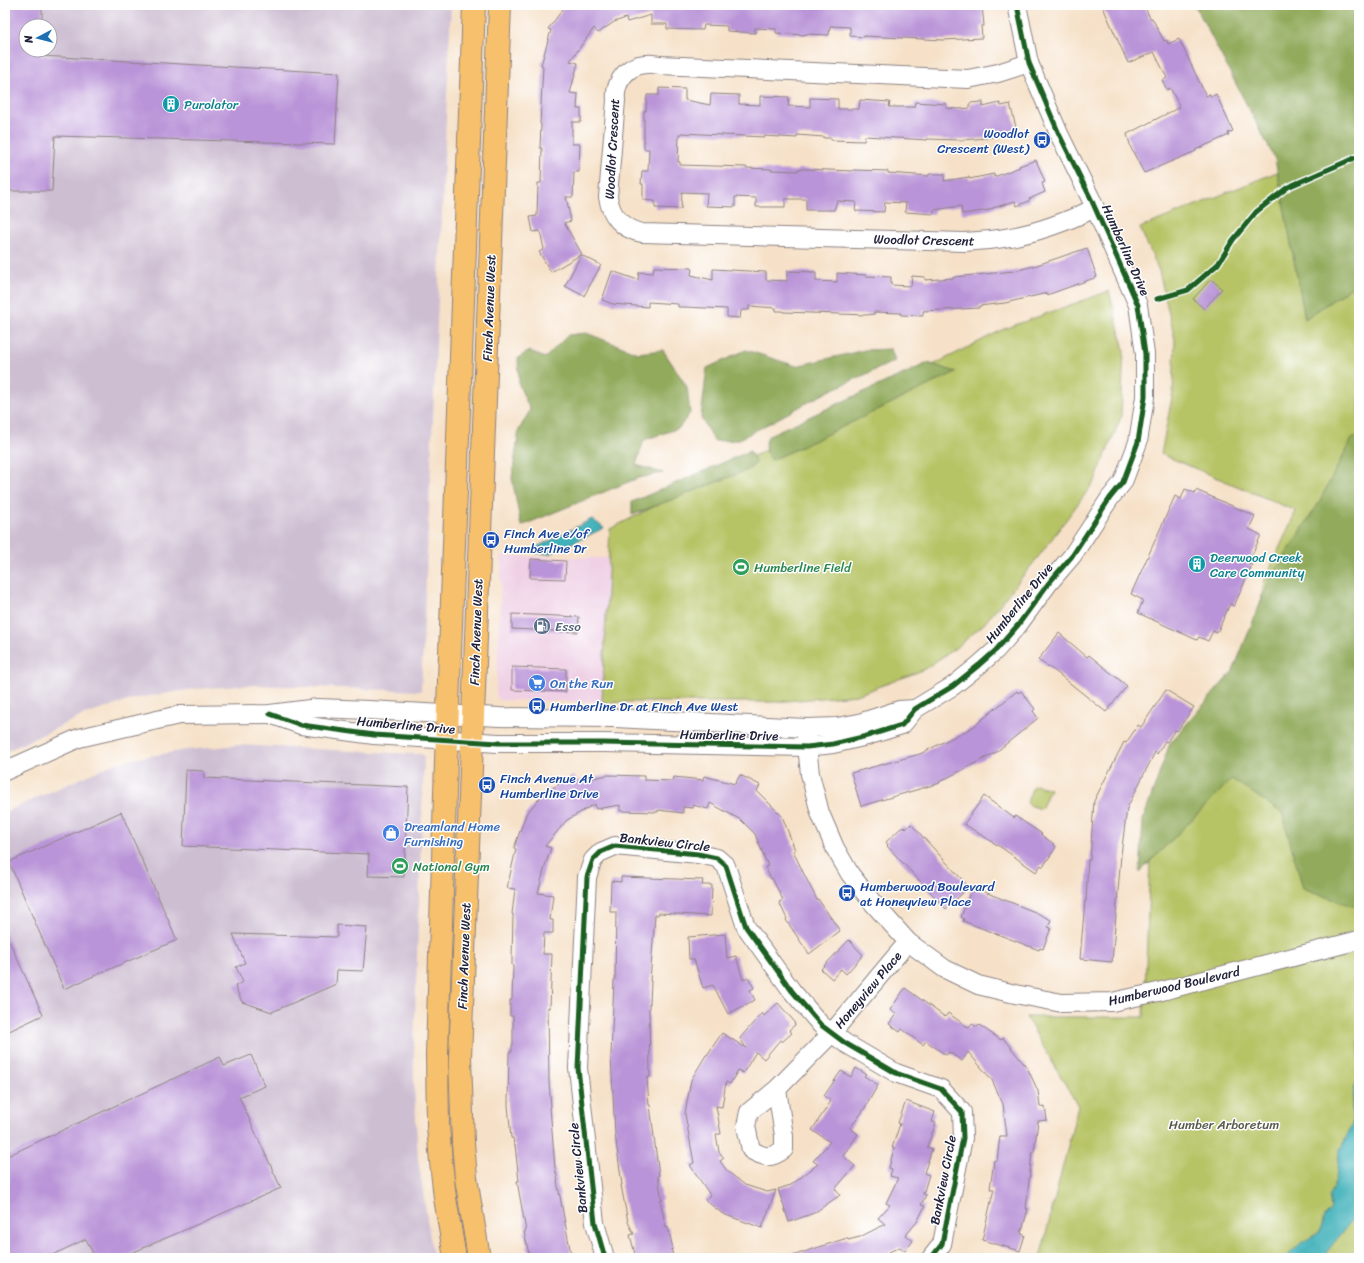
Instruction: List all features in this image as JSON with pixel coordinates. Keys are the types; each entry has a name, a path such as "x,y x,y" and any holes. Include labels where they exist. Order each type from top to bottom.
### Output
{"main road":[{"name":"Finch Avenue West","path":"455,1258 445,1198 441,1162 437,1090 439,976 447,740 474,5"},
{"name":"Finch Avenue West","path":"479,1258 466,1178 460,1066 500,5"}],"street":[{"name":"Humberline Drive","path":"270,714 301,725 374,735 447,740 498,743 603,743 807,747 847,741 902,725 915,709 953,686 996,650 1018,625 1048,584 1072,556 1110,498 1123,482 1138,442 1145,396 1145,354 1138,305 1095,208 1059,134 1029,64 1017,5"},
{"name":"Woodlot Crescent","path":"1029,64 998,73 968,78 668,66 650,63 639,65 628,71 620,80 615,92 616,100 608,197 610,206 614,216 620,222 629,229 640,232 964,242 1010,237 1041,230 1074,218 1095,208"},
{"name":"Humberline Drive","path":"5,771 79,738 179,715 270,714 318,708 499,717 615,718 806,728 837,727 859,723 899,710 915,709"},
{"name":"Humberwood Boulevard","path":"806,728 810,774 820,813 835,848 850,874 873,903 908,942 946,969 978,985 1062,1003 1112,1002 1150,994 1359,940"},
{"name":"Bankview Circle","path":"605,1258 595,1223 578,1068 587,877 593,860 601,852 615,846 698,854 717,858 726,866 746,927 792,991 821,1025 831,1034 896,1073 941,1090 962,1112 963,1138 942,1244 931,1258"},
{"name":"Honeyview Place","path":"776,1088 831,1034 908,942"}],"shaded area":[{"path":"5,5 451,5 421,691 253,685 195,689 137,698 82,716 5,752"},
{"path":"502,556 608,558 602,702 498,700 496,695"},
{"path":"240,745 421,754 424,756 414,1083 418,1158 433,1258 5,1258 5,812 113,764 132,759 186,750"}],"green space":[{"path":"1195,5 1359,5 1359,282 1305,319 1275,159"},
{"name":"Humber Arboretum","path":"1359,5 1359,1258 1040,1258 1078,1106 1026,1017 1144,1017 1151,832 1251,652 1264,582 1296,511 1161,454 1173,392 1175,340 1159,271 1140,228 1304,161"},
{"path":"1109,291 1124,350 1121,417 1095,481 1039,556 984,624 957,647 923,670 857,695 775,702 602,702 610,529 1004,329"},
{"path":"586,333 638,353 663,350 687,387 690,413 679,428 644,440 636,465 663,473 638,478 521,526 512,478 519,430 530,410 519,385 518,358 529,351 545,358 568,335"},
{"path":"891,349 895,361 829,391 738,440 714,441 701,418 707,368 746,350 796,366 865,350"},
{"path":"928,363 956,372 772,460 767,453 765,445 769,435"},
{"path":"1359,436 1359,905 1351,906 1303,888 1282,813 1232,779 1140,872 1143,820 1170,743 1233,671 1270,579 1317,506 1353,437"},
{"path":"750,451 756,463 748,470 632,515 632,502"},
{"path":"1036,785 1050,789 1041,809 1029,805 1027,802 1033,786"}],"water":[{"path":"592,519 604,528 549,554 527,552"},
{"path":"1359,1077 1359,1196 1353,1211 1352,1220 1322,1258 1285,1258 1301,1243 1320,1232 1324,1216 1331,1209 1329,1196 1336,1179 1339,1152 1352,1125 1352,1106 1355,1085"}],"building":[{"name":"Purolator","path":"5,5 42,5 42,18 18,18 18,58 58,57 339,73 335,144 55,136 52,191 5,191"},
{"path":"566,5 938,5 938,9 964,7 964,5 982,5 984,26 981,26 982,38 943,40 850,36 850,27 830,26 829,35 776,33 776,29 755,28 755,33 727,31 727,26 704,25 703,30 667,29 667,24 651,24 651,15 627,22 626,18 614,22 598,33 594,28 570,61 578,63 570,93 578,94 577,109 581,109 581,122 572,122 572,144 580,144 579,172 574,172 573,197 566,197 571,221 564,223 582,254 551,272 539,252 544,249 540,231 533,232 530,217 537,216 538,183 541,183 542,148 540,148 540,124 543,66 541,65 551,30 548,29"},
{"path":"1102,5 1144,5 1164,41 1167,40 1168,44 1179,39 1206,96 1210,94 1211,97 1216,94 1233,131 1228,133 1229,135 1195,150 1196,151 1144,173 1131,148 1127,134 1180,107 1170,88 1167,90 1162,80 1167,78 1154,52 1128,63"},
{"path":"659,88 685,89 685,100 710,105 711,94 739,95 739,104 760,105 760,96 789,97 788,106 810,107 810,98 838,99 838,109 859,109 860,100 890,102 889,107 914,107 915,102 946,104 946,108 958,109 970,108 970,103 983,102 983,107 1000,103 1001,106 1010,104 1017,131 988,138 927,140 865,136 864,141 831,140 831,138 797,135 797,138 681,133 681,135 679,135 678,162 680,162 680,165 746,167 771,170 798,171 798,169 805,169 888,171 888,173 929,176 929,174 945,174 944,181 969,177 969,179 994,174 994,177 1036,160 1045,182 1042,183 1045,192 1017,206 1015,201 990,210 962,214 961,206 934,210 934,214 905,212 906,203 885,202 884,212 855,211 856,202 837,201 834,210 806,210 806,199 785,199 785,207 756,207 756,198 735,197 735,207 706,206 707,193 682,192 681,209 655,208 655,201 643,200 643,184 641,184 642,171 648,171 649,149 644,149 644,111 646,111 647,95 659,95"},
{"path":"1087,248 1097,277 1047,295 1047,293 1005,303 979,306 979,308 923,311 923,316 901,315 901,313 874,312 874,314 867,315 783,312 776,311 776,308 749,306 749,310 741,311 740,318 727,317 727,309 678,307 678,304 648,302 648,307 613,304 602,300 612,271 638,280 639,272 653,273 654,267 692,268 691,275 713,280 713,269 766,272 766,280 787,281 787,271 816,272 816,281 837,282 837,273 891,277 891,285 911,286 912,276 925,277 925,280 1014,271 1034,266"},
{"path":"581,255 601,265 584,296 565,286"},
{"path":"1211,279 1222,289 1204,309 1193,299"},
{"name":"Deerwood Creek Care Community","path":"1185,489 1195,493 1196,490 1255,516 1249,529 1261,535 1248,564 1252,565 1234,606 1230,604 1217,633 1213,631 1208,641 1199,637 1197,640 1138,613 1143,600 1131,594 1175,496 1181,499"},
{"path":"531,559 566,561 565,579 530,578"},
{"path":"512,614 579,617 578,632 512,629"},
{"path":"1059,633 1087,657 1089,655 1127,686 1106,712 1056,672 1038,660"},
{"path":"512,667 566,669 566,692 512,690"},
{"path":"1166,690 1194,707 1177,731 1175,730 1167,742 1165,741 1157,754 1155,752 1127,808 1121,855 1112,962 1080,959 1086,901 1088,860 1090,860 1094,801 1124,742 1126,743 1138,725 1141,727"},
{"path":"1017,691 1018,693 1021,691 1035,709 1033,711 1038,718 995,753 939,782 940,783 861,806 851,773 920,754 973,727"},
{"path":"186,770 204,771 204,778 408,787 404,877 368,876 369,854 183,846"},
{"path":"608,775 644,776 644,780 673,781 674,777 703,780 704,776 735,784 740,775 760,785 757,791 782,816 795,850 793,851 817,900 818,899 840,931 809,954 786,920 787,919 779,902 783,900 765,867 768,866 755,834 741,820 710,803 708,809 693,805 693,808 683,807 683,813 658,810 658,812 620,811 620,805 596,809 595,804 567,820 545,846 551,848 538,893 553,895 550,920 553,920 553,933 544,933 543,954 552,954 550,1008 548,1007 550,1107 555,1168 571,1254 561,1256 562,1258 530,1258 524,1232 526,1231 517,1181 519,1181 515,1145 513,1138 511,1138 508,1105 509,1052 512,1052 513,1045 513,1016 510,1016 510,1000 512,1000 512,914 515,889 507,888 516,849 514,848 526,814 544,793 573,776 577,781"},
{"path":"984,796 1014,818 1015,816 1042,834 1041,835 1054,844 1056,847 1043,867 1041,865 1036,872 964,824"},
{"path":"121,812 177,940 64,989 9,862"},
{"path":"911,824 969,887 946,909 887,846 888,845 886,842 903,826 906,829"},
{"path":"621,877 703,880 702,885 712,885 711,916 659,913 658,915 655,915 649,1004 650,1077 647,1078 649,1105 662,1200 660,1200 666,1228 668,1227 673,1249 671,1249 674,1258 636,1258 630,1235 634,1234 628,1222 621,1185 615,1134 611,1056 615,980 616,912 610,912 611,881 621,882"},
{"path":"972,887 1035,912 1051,920 1048,927 1051,928 1043,949 1040,948 1039,950 963,921 964,919 961,917"},
{"path":"337,925 367,927 363,971 337,970 336,984 272,1012 242,1002 235,986 243,982 236,967 245,963 233,934 337,937"},
{"path":"5,932 43,1015 5,1033"},
{"path":"725,934 727,958 736,956 743,980 748,977 754,988 750,990 755,1000 728,1014 713,985 703,988 694,959 689,959 688,937"},
{"path":"849,940 863,955 846,974 841,969 832,979 821,969"},
{"path":"905,988 945,1017 948,1013 969,1028 972,1024 977,1027 979,1025 1001,1040 1003,1038 1024,1064 1025,1063 1038,1091 1040,1107 1045,1106 1047,1120 1038,1121 1034,1152 1032,1152 1026,1209 1028,1209 1021,1234 1025,1235 1020,1251 982,1240 994,1189 990,1189 994,1160 997,1161 1000,1136 1007,1136 1003,1104 992,1080 968,1052 962,1061 949,1052 946,1055 926,1041 923,1045 902,1029 900,1032 889,1024 896,1014 890,1010"},
{"path":"778,1003 793,1020 795,1025 789,1030 792,1033 782,1042 780,1040 764,1059 756,1052 743,1073 738,1070 730,1084 726,1082 722,1107 716,1106 721,1134 716,1134 719,1152 724,1158 720,1161 727,1171 745,1185 767,1192 776,1190 762,1228 723,1214 705,1200 710,1195 690,1165 694,1163 685,1114 691,1080 706,1055 722,1033 746,1048 740,1038 762,1013 764,1016"},
{"path":"251,1055 265,1086 239,1097 281,1188 120,1258 95,1258 86,1239 46,1258 5,1258 5,1157 220,1057 224,1066"},
{"path":"856,1068 866,1074 864,1076 878,1085 863,1111 850,1128 858,1134 843,1156 855,1166 835,1189 840,1195 814,1213 789,1222 778,1189 791,1185 818,1164 813,1161 830,1142 812,1130 831,1101 824,1096 841,1071 851,1077"},
{"path":"906,1101 935,1112 932,1122 936,1123 927,1147 932,1149 924,1173 929,1175 923,1194 926,1195 921,1205 925,1206 917,1222 906,1235 913,1241 905,1251 900,1247 876,1258 792,1258 792,1256 847,1238 848,1240 860,1237 885,1224 878,1218 890,1205 886,1203 898,1178 890,1176 892,1169 889,1168 894,1148 892,1148 900,1124 898,1123"}],"cycle path":[{"path":"270,714 301,725 374,735 498,743 603,743 807,747 833,744 867,736 902,725 915,709 953,686 996,650 1018,625 1048,584 1072,556 1110,498 1123,482 1138,442 1145,397 1145,354 1138,305 1091,199 1059,134 1029,63 1017,5"},
{"path":"1157,299 1188,290 1218,264 1233,240 1256,212 1288,187 1359,156"},
{"path":"605,1258 595,1223 578,1068 587,877 593,860 601,852 615,846 698,854 717,858 726,866 746,927 792,991 821,1025 845,1043 896,1073 941,1089 962,1112 963,1138 942,1244 931,1258"}],"place":[{"name":"Purolator","path":"171,104"},
{"name":"Woodlot Crescent (West)","path":"1042,140"},
{"name":"Finch Ave e/of Humberline Dr","path":"491,540"},
{"name":"Deerwood Creek Care Community","path":"1197,564"},
{"name":"Humberline Field","path":"741,567"},
{"name":"Esso","path":"542,626"},
{"name":"On the Run","path":"537,683"},
{"name":"Humberline Dr at Finch Ave West","path":"537,706"},
{"name":"Finch Avenue At Humberline Drive","path":"487,785"},
{"name":"Dreamland Home Furnishing","path":"391,833"},
{"name":"National Gym","path":"400,866"},
{"name":"Humberwood Boulevard at Honeyview Place","path":"847,893"}]}
